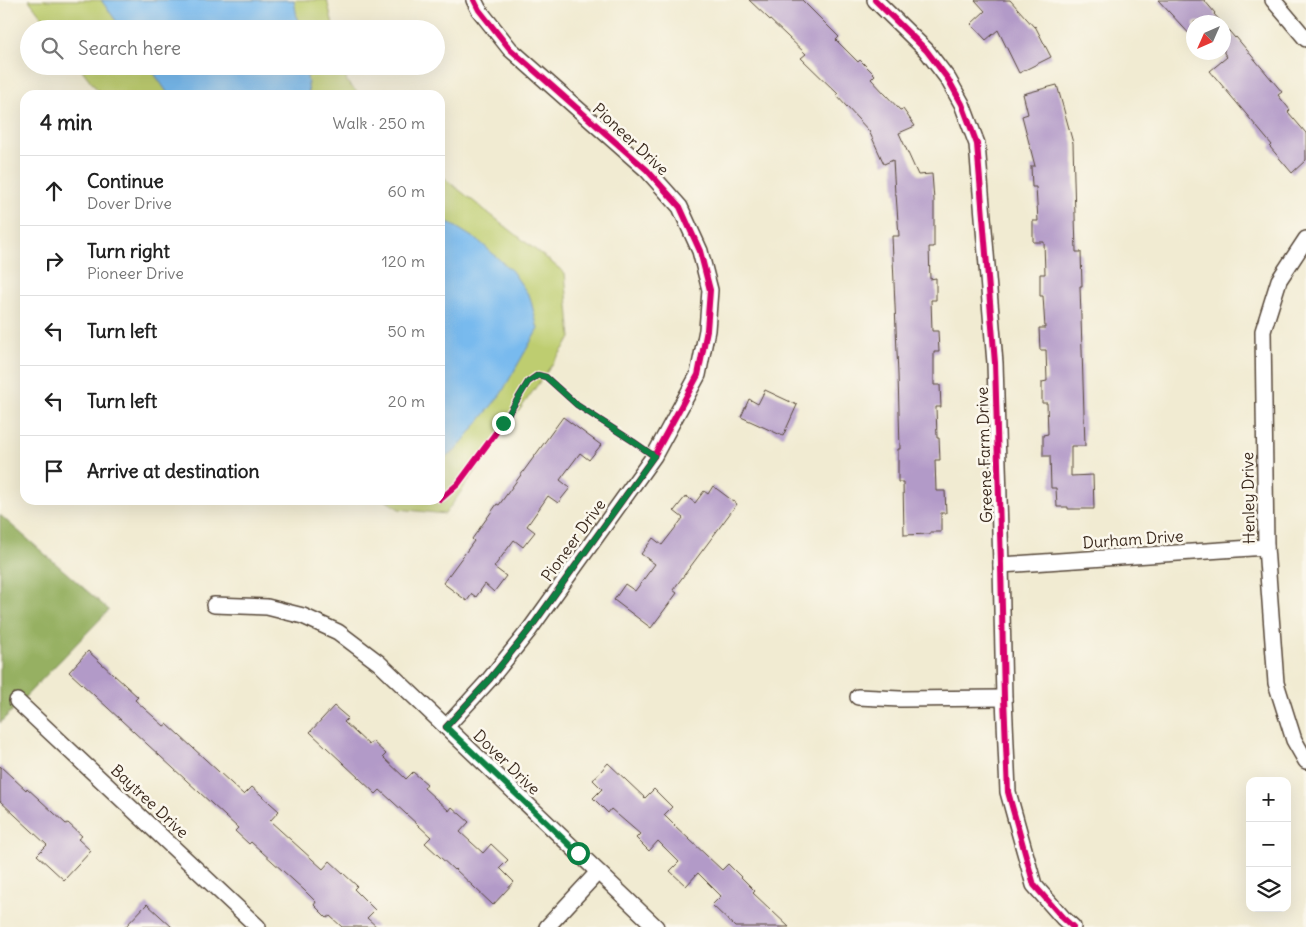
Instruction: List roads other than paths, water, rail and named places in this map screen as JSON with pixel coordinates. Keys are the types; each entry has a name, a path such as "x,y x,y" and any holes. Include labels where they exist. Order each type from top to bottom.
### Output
{"street":[{"name":"Pioneer Drive","path":"446,727 489,680 530,629 654,456 698,375 707,330 710,290 700,251 680,207 647,170 510,49 479,10 474,0"},
{"name":"Greene Farm Drive","path":"875,0 926,50 948,79 962,104 976,144 995,363 1008,792 1034,885 1073,927"},
{"path":"1272,0 1306,40"},
{"name":"Henley Drive","path":"1306,239 1279,280 1263,331 1266,547 1276,683 1294,740 1306,761"},
{"name":"Durham Drive","path":"1001,565 1266,547"},
{"name":"Dover Drive","path":"214,604 267,607 303,616 338,632 379,663 656,927"},
{"path":"858,697 900,699 1004,698"},
{"name":"Baytree Drive","path":"17,701 249,924"},
{"path":"547,927 598,872"}],"water":[{"path":"101,0 294,0 297,20 115,20"},
{"path":"155,75 307,75 308,90 166,90"},
{"path":"445,220 480,242 512,271 530,297 538,329 501,394 455,451 445,458"}]}
